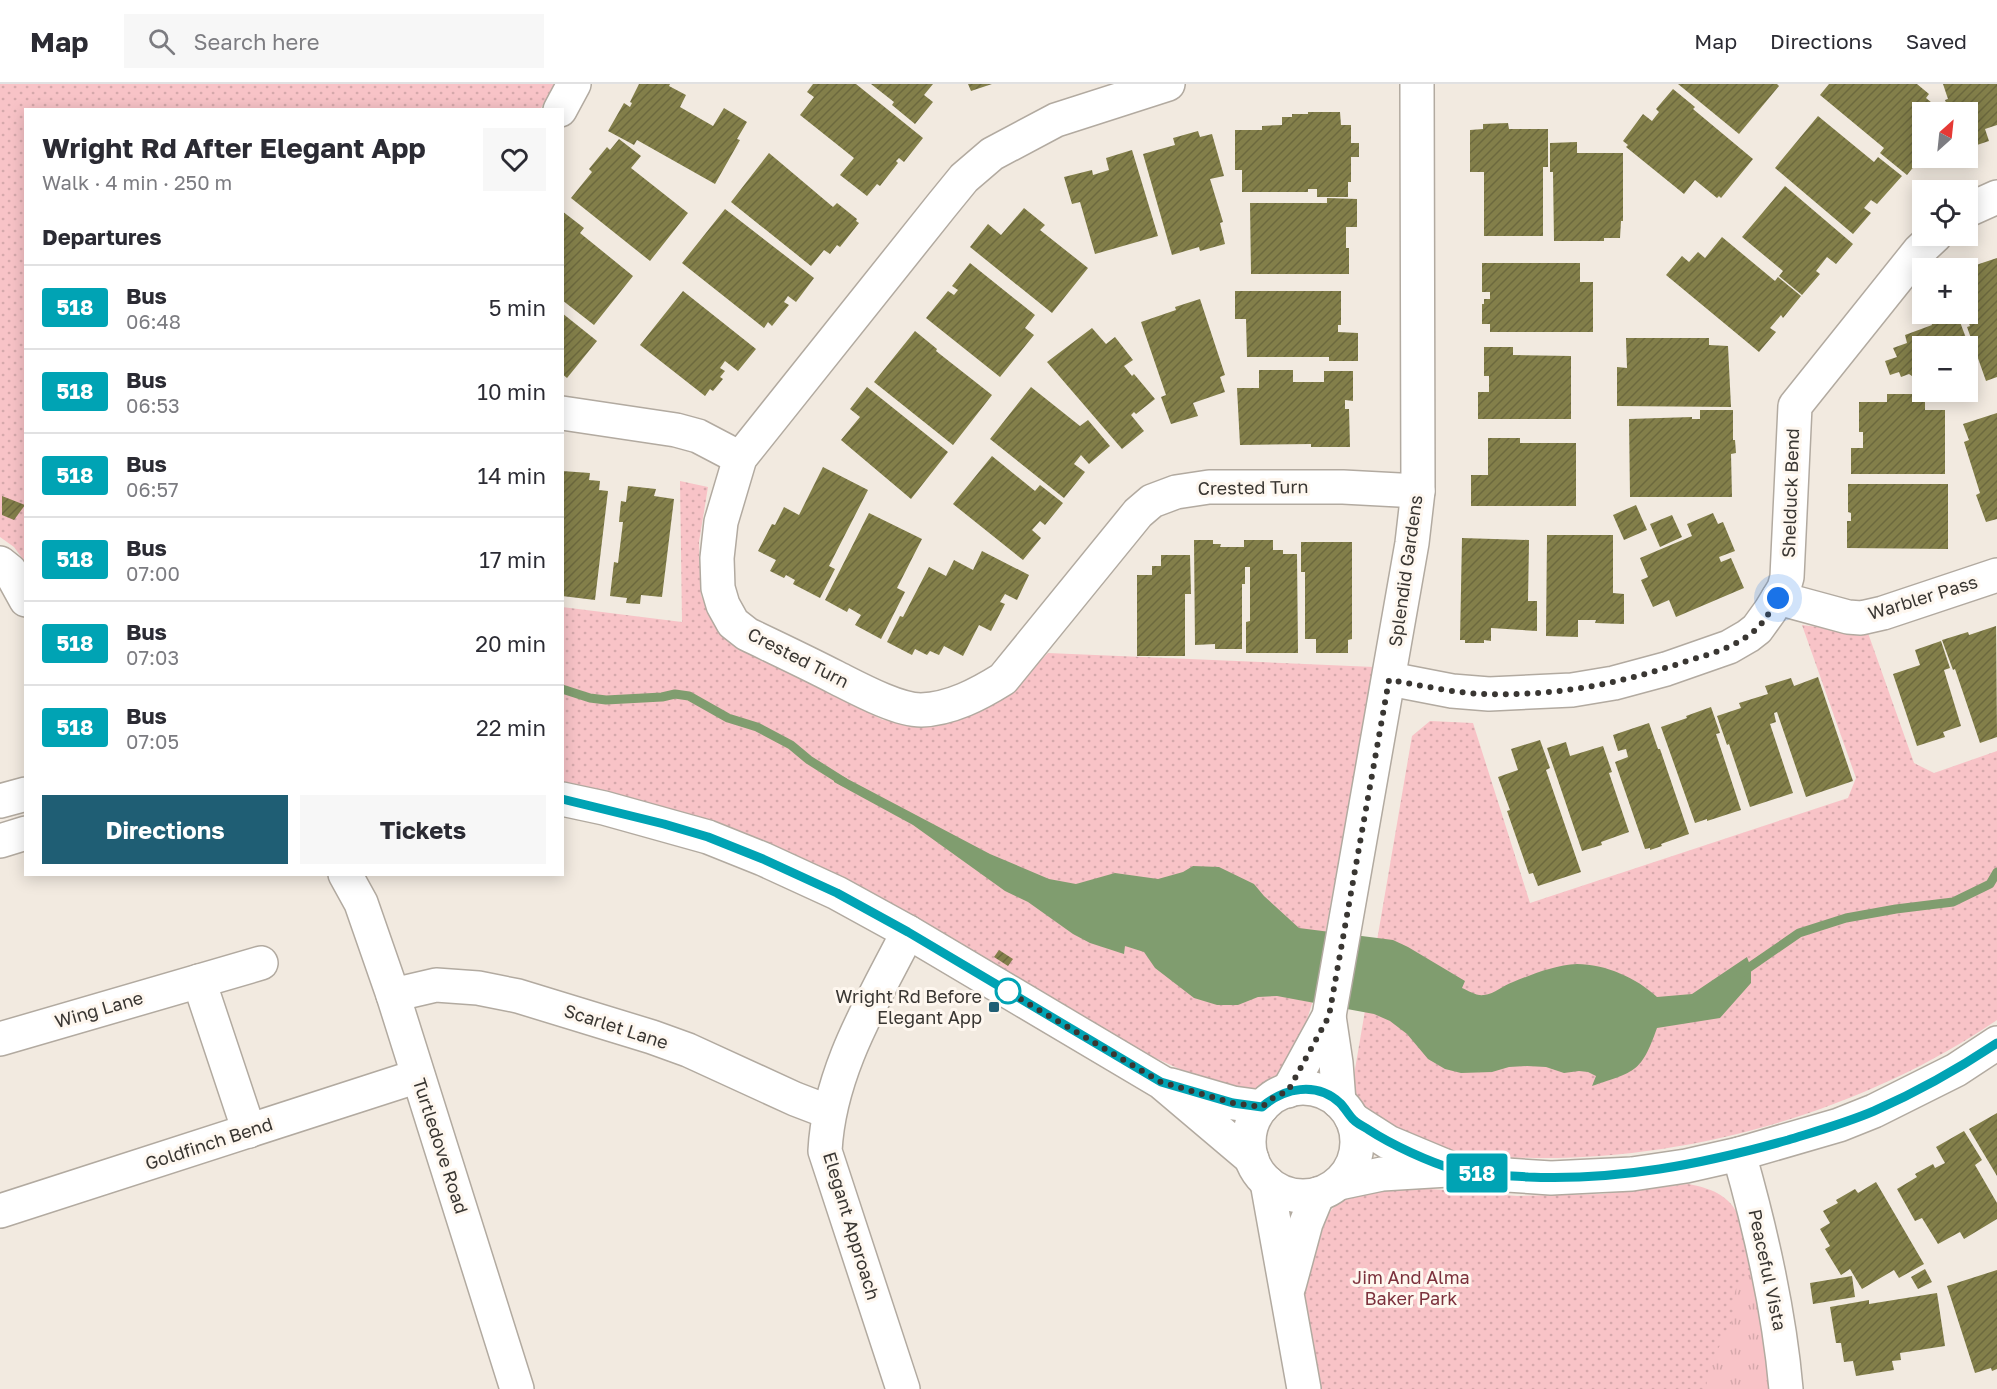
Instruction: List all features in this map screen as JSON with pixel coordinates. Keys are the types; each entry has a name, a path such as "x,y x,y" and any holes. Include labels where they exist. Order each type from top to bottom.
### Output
{"street":[{"path":"561,108 574,84"},
{"name":"Crested Turn","path":"1168,84 1056,120 992,154 964,178 942,205 740,458 721,522 717,558 718,588 723,605 733,623 747,634 863,691 894,704 920,710 958,702 982,693 1003,679 1138,513 1152,501 1176,492 1209,487 1342,486 1418,491"},
{"name":"Splendid Gardens","path":"1345,1111 1329,1016 1389,680 1412,543 1418,491 1417,84"},
{"path":"1978,206 1997,197"},
{"name":"Shelduck Bend","path":"1389,680 1452,691 1489,694 1572,690 1614,683 1666,669 1729,647 1757,629 1778,598 1787,577 1794,406 1924,246"},
{"path":"564,412 676,430 698,436 740,458"},
{"path":"0,563 10,571 24,596"},
{"name":"Warbler Pass","path":"1778,598 1848,617 1861,618 1883,613 1997,575"},
{"path":"0,801 24,795"},
{"path":"564,799 644,819 719,842 763,859 837,893 908,932 1161,1082 1283,1192 1301,1196 1382,1174 1455,1170 1551,1178 1632,1174 1686,1166 1739,1154 1839,1125 1874,1111 1956,1070 1997,1043"},
{"path":"0,841 24,834"},
{"name":"Turtledove Road","path":"347,876 360,889 517,1389"},
{"name":"Elegant Approach","path":"903,1389 825,1151 829,1112 837,1081 848,1053 908,932"},
{"name":"Wing Lane","path":"0,1039 261,963"},
{"path":"199,981 249,1131"},
{"name":"Scarlet Lane","path":"393,995 436,985 478,988 518,996 670,1044 829,1112"},
{"name":"Splendid Gardens","path":"1275,1099 1329,1016"},
{"name":"Goldfinch Bend","path":"0,1211 418,1076"},
{"path":"1161,1082 1233,1103 1275,1099 1306,1088 1323,1092 1388,1142 1455,1170"},
{"path":"1275,1099 1253,1123 1249,1141 1260,1171 1287,1294 1304,1389"},
{"path":"1287,1294 1306,1223 1329,1188 1350,1171 1356,1156 1357,1140 1345,1111"},
{"name":"Peaceful Vista","path":"1739,1154 1755,1207 1775,1304 1786,1389"}],"green space":[{"path":"0,84 554,84 541,108 24,108 24,561 14,547 0,537"},
{"path":"680,481 708,487 699,542 701,595 714,625 735,645 883,720 931,722 963,718 1003,698 1048,653 1374,667 1313,1000 1303,1033 1281,1077 1250,1090 1219,1087 1129,1046 879,896 723,824 564,783 564,607 682,622"},
{"path":"1802,625 1868,633 1914,763 1934,773 1997,751 1997,1020 1946,1052 1891,1080 1834,1104 1776,1124 1716,1139 1655,1150 1594,1156 1534,1158 1463,1154 1431,1146 1415,1139 1380,1120 1366,1109 1357,1095 1354,1075 1412,736 1430,721 1473,723 1530,903 1848,798 1856,778"},
{"name":"Jim And Alma Baker Park","path":"1688,1184 1707,1189 1730,1203 1742,1225 1752,1270 1736,1288 1732,1320 1709,1370 1707,1389 1318,1389 1305,1313 1305,1286 1327,1216 1339,1200 1356,1189 1394,1186 1517,1196 1602,1194"},
{"path":"1740,1216 1763,1327 1769,1389 1588,1389"}],"shaded area":[{"path":"834,776 842,776 990,854 1049,879 1076,884 1115,873 1158,879 1183,872 1193,866 1219,867 1254,884 1299,928 1393,940 1465,981 1462,988 1478,995 1492,993 1509,983 1544,970 1577,964 1598,966 1620,973 1657,997 1692,994 1747,957 1751,968 1751,983 1720,1018 1657,1028 1646,1054 1635,1068 1628,1073 1592,1086 1596,1076 1588,1072 1564,1073 1546,1067 1509,1067 1492,1072 1461,1073 1445,1069 1428,1059 1407,1034 1390,1021 1374,1014 1277,996 1258,997 1238,1005 1217,1005 1194,998 1155,968 1144,952 1125,946 1124,954 1090,943 1073,934 1028,902 1005,891 913,825 834,782"}],"building":[{"path":"639,84 670,84 669,86 686,95 680,107 713,126 724,108 747,122 737,139 740,140 715,184 637,140 634,145 608,131 624,103 630,107 632,103 630,102"},
{"path":"813,84 856,84 923,138 904,162 899,158 896,161 898,163 880,186 877,184 867,196 840,175 854,158 800,115 814,97 807,92"},
{"path":"871,84 933,84 924,95 933,102 915,124 892,105 894,102"},
{"path":"968,84 992,84 971,91"},
{"path":"1678,84 1777,84 1779,86 1739,134"},
{"path":"1829,84 1917,84 1929,94 1926,98 1931,102 1912,102 1913,168 1907,175 1880,153 1884,148 1820,95"},
{"path":"1943,84 1997,84 1997,125 1985,129 1989,141 1978,145 1978,102 1946,102 1945,100 1948,99"},
{"path":"1673,89 1695,107 1693,109 1753,159 1721,198 1719,196 1717,198 1695,180 1684,194 1626,147 1628,145 1623,141 1643,114 1652,121 1659,112 1656,109"},
{"path":"1308,112 1340,112 1341,125 1351,125 1351,143 1359,143 1359,157 1351,157 1351,182 1348,182 1348,197 1317,197 1317,189 1308,189 1308,192 1242,192 1242,170 1235,170 1235,130 1262,130 1262,126 1282,125 1282,117 1292,117 1292,114 1308,114"},
{"path":"1818,116 1874,162 1878,157 1902,176 1877,204 1871,200 1864,208 1871,213 1853,234 1775,168"},
{"path":"1508,123 1509,129 1548,129 1548,167 1543,167 1543,236 1484,236 1484,172 1470,172 1470,130 1483,129 1483,124"},
{"path":"1198,131 1200,137 1212,134 1224,176 1210,179 1223,222 1220,223 1225,244 1200,251 1199,247 1172,255 1143,154 1175,145 1173,138"},
{"path":"619,139 641,156 631,168 688,213 650,261 571,198 592,172 589,169 607,147 610,150"},
{"path":"1577,142 1577,153 1623,153 1623,221 1621,221 1620,238 1604,238 1604,241 1554,241 1553,172 1550,172 1550,143"},
{"path":"1132,150 1158,236 1095,254 1080,202 1072,204 1064,177 1092,170 1093,175 1109,170 1106,158"},
{"path":"769,153 833,207 837,203 859,223 840,247 837,245 830,254 824,250 811,266 731,202"},
{"path":"1785,186 1853,244 1836,264 1827,257 1816,271 1820,274 1802,295 1779,276 1783,271 1742,237"},
{"path":"1327,198 1357,199 1357,227 1346,227 1349,274 1251,274 1250,203 1327,203"},
{"path":"1024,208 1045,225 1040,230 1088,268 1052,313 970,247 988,224 1001,235"},
{"path":"725,209 814,278 796,302 788,296 784,302 789,305 772,326 768,322 764,328 682,263"},
{"path":"564,213 584,228 580,233 633,276 594,325 564,302"},
{"path":"1722,237 1775,281 1778,277 1801,296 1783,318 1781,315 1770,328 1776,332 1759,352 1666,275 1682,256 1689,262 1698,252 1705,258"},
{"path":"1997,258 1997,377 1986,381 1978,358 1978,336 1970,336 1967,327 1970,326 1969,324 1978,324 1978,264"},
{"path":"970,263 1035,315 1025,328 1034,335 1000,377 926,318 948,291 954,295 958,290 952,286"},
{"path":"1482,263 1580,263 1580,282 1593,282 1593,332 1490,332 1490,324 1482,324 1482,304 1484,304 1484,299 1490,299 1490,292 1482,292"},
{"path":"683,291 756,349 738,371 725,361 720,368 725,371 720,377 723,379 713,391 710,389 705,396 640,345"},
{"path":"1235,291 1341,291 1341,325 1338,325 1338,332 1358,333 1358,361 1329,361 1329,357 1247,357 1246,319 1235,319"},
{"path":"1200,299 1225,375 1220,377 1225,392 1193,403 1198,416 1171,424 1161,397 1166,395 1141,322"},
{"path":"564,315 597,341 567,378 564,376"},
{"path":"1961,324 1965,336 1912,336 1912,376 1909,374 1901,377 1899,372 1890,375 1885,361 1897,357 1893,348 1907,343 1905,335 1932,325"},
{"path":"1092,328 1106,344 1115,337 1133,360 1124,366 1132,376 1134,374 1155,399 1136,414 1134,412 1131,415 1144,431 1122,449 1047,362"},
{"path":"915,331 937,349 936,351 992,395 953,445 874,382"},
{"path":"1626,338 1709,338 1709,345 1728,346 1731,407 1617,406 1617,367 1627,368"},
{"path":"1484,347 1513,347 1513,355 1571,356 1571,419 1478,419 1478,392 1489,392 1489,376 1484,376"},
{"path":"1259,370 1293,370 1293,382 1324,382 1324,371 1353,371 1353,401 1345,400 1345,409 1349,409 1350,447 1311,447 1311,444 1240,445 1237,388 1259,388"},
{"path":"867,387 948,452 911,499 841,440 860,417 850,409"},
{"path":"1031,387 1080,426 1088,420 1110,446 1089,464 1081,455 1074,464 1085,472 1064,498 990,439"},
{"path":"1887,394 1912,394 1912,402 1925,402 1925,410 1945,410 1945,474 1851,474 1851,448 1863,448 1863,432 1859,432 1859,402 1887,402"},
{"path":"1700,410 1733,410 1733,440 1735,440 1736,453 1731,454 1732,497 1630,497 1629,419 1692,417 1692,419 1700,419"},
{"path":"1997,413 1997,519 1986,522 1976,495 1980,493 1964,442 1969,440 1963,424"},
{"path":"1488,438 1520,438 1520,443 1576,443 1576,506 1471,506 1471,475 1488,475"},
{"path":"992,456 1035,491 1040,485 1063,503 1045,525 1040,521 1032,530 1041,538 1023,560 953,504"},
{"path":"823,467 868,490 829,566 835,569 820,598 793,584 795,580 786,575 784,578 770,571 776,560 758,551 784,507 799,515"},
{"path":"564,471 590,473 589,480 600,481 599,490 608,491 595,600 564,596"},
{"path":"1848,484 1948,484 1948,549 1847,548 1847,521 1851,521 1851,513 1848,512"},
{"path":"628,486 656,489 654,496 674,499 662,597 641,595 640,604 626,603 627,598 610,596 614,562 618,563 623,522 619,522 621,501 626,502"},
{"path":"2,496 24,505 14,520 2,515"},
{"path":"1636,505 1647,530 1624,540 1613,515"},
{"path":"869,513 922,539 897,588 905,592 881,639 855,625 861,615 849,608 847,612 825,600"},
{"path":"1713,513 1718,524 1723,522 1735,551 1719,557 1721,562 1731,558 1744,588 1676,617 1669,600 1653,607 1641,580 1648,577 1640,558 1692,536 1687,524"},
{"path":"1672,515 1682,537 1660,547 1650,524"},
{"path":"1547,535 1613,535 1613,593 1624,594 1624,624 1578,620 1578,637 1546,636"},
{"path":"1462,538 1529,540 1528,601 1537,601 1537,631 1491,628 1491,641 1465,643 1465,640 1460,640"},
{"path":"1194,540 1213,540 1213,544 1221,544 1220,547 1244,547 1244,540 1273,540 1273,550 1283,550 1283,554 1297,554 1298,653 1246,653 1246,622 1250,621 1250,567 1245,567 1245,584 1242,584 1242,649 1215,649 1215,644 1195,645"},
{"path":"1301,542 1352,542 1352,639 1348,640 1348,653 1316,653 1316,639 1305,639 1305,572 1301,572"},
{"path":"982,551 1029,575 1017,600 1005,594 1000,602 1005,604 991,631 979,625 963,656 944,646 939,655 930,651 927,655 915,649 912,655 887,642 929,567 946,576 954,560 973,570"},
{"path":"1161,555 1190,555 1191,594 1185,594 1185,656 1137,656 1137,575 1152,575 1152,566 1161,566"},
{"path":"1996,626 1997,737 1980,743 1955,669 1953,670 1942,640 1968,632 1969,635"},
{"path":"1941,641 1950,668 1944,670 1961,726 1943,732 1945,737 1917,746 1893,674 1920,665 1915,650"},
{"path":"1818,677 1853,781 1806,797 1777,712 1774,713 1776,722 1770,724 1793,793 1750,807 1717,716 1741,708 1739,703 1768,694 1765,686 1791,678 1794,686"},
{"path":"1711,707 1720,733 1716,734 1741,810 1695,823 1661,727"},
{"path":"1649,723 1689,834 1650,850 1650,848 1645,849 1615,762 1628,757 1626,749 1618,751 1613,735"},
{"path":"1540,740 1550,768 1546,770 1581,872 1538,886 1533,873 1529,874 1498,777 1518,770 1511,749"},
{"path":"1566,742 1570,756 1603,746 1612,772 1609,773 1629,832 1601,842 1602,845 1582,851 1547,748"},
{"path":"999,950 1013,959 1008,966 994,957"},
{"path":"1997,1113 1997,1176 1969,1129"},
{"path":"1964,1131 1982,1160 1975,1165 1997,1203 1997,1219 1964,1239 1960,1232 1938,1244 1922,1218 1915,1221 1897,1189 1917,1177 1915,1174 1933,1164 1935,1168 1945,1163 1936,1147"},
{"path":"1876,1182 1924,1264 1899,1278 1894,1270 1862,1289 1850,1269 1841,1275 1825,1249 1830,1246 1820,1229 1830,1223 1823,1211 1838,1203 1836,1200 1855,1189 1858,1193"},
{"path":"1925,1269 1932,1282 1918,1289 1911,1277"},
{"path":"1997,1270 1997,1369 1992,1371 1991,1368 1975,1373 1947,1286"},
{"path":"1852,1276 1855,1297 1813,1304 1810,1283"},
{"path":"1937,1293 1945,1346 1900,1353 1901,1360 1892,1361 1894,1370 1856,1376 1853,1361 1844,1362 1841,1343 1836,1343 1830,1307 1869,1300 1869,1304"}],"waterway":[{"path":"564,690 590,698 606,700 662,697 675,694 689,696 728,718 757,727 791,745 809,760 844,782"},
{"path":"1741,973 1799,933 1846,918 1953,902 1990,884 1997,872"}],"bus line":[{"name":"518","path":"564,799 604,808 708,837 837,893 908,932 1161,1082 1233,1103 1262,1107 1274,1097 1288,1091 1306,1088 1323,1092 1339,1102 1352,1119 1388,1142 1455,1170 1551,1178 1632,1174 1686,1166 1739,1154 1839,1125 1874,1111 1956,1070 1997,1043"}],"place":[{"name":"Wright Rd Before Elegant App","path":"994,1007"}],"route":[{"path":"1008,991 1005,990 1161,1082 1233,1103 1262,1107 1274,1097 1288,1091 1329,1016 1389,680 1452,691 1489,694 1572,690 1614,683 1666,669 1729,647 1757,629 1778,598"}]}
